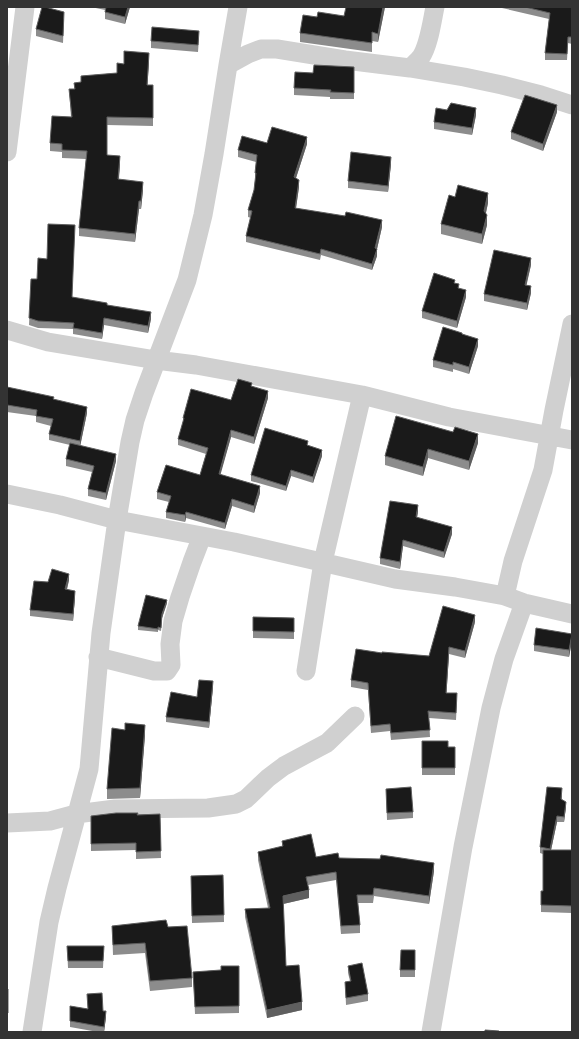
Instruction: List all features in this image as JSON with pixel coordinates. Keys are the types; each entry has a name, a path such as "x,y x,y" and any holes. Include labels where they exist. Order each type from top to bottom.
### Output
{"street":[{"path":"7,152 25,7"},
{"path":"32,1032 50,922 88,769 98,657 117,520 130,442 135,420 144,393 187,280 203,215 238,7"},
{"path":"410,68 417,63 422,55 429,35 434,7"},
{"path":"228,65 261,49 277,49 464,77 541,95 572,105"},
{"path":"505,596 513,561 542,470 572,324"},
{"path":"7,330 48,342 156,360 196,365 362,395 449,417 572,440"},
{"path":"306,671 323,562 362,395"},
{"path":"7,494 60,505 117,520 202,536 395,579 455,587 505,596 524,603 572,614"},
{"path":"98,657 154,671 167,671 171,665 170,644 173,621 202,536"},
{"path":"431,1032 463,847 491,708 504,659 524,603"},
{"path":"7,823 50,821 76,814 115,808 208,808 236,804 246,799 268,778 284,766 327,743 355,716"}],"building":[{"path":"42,7 64,12 63,36 36,29"},
{"path":"106,7 128,7 125,17 105,12"},
{"path":"346,7 383,7 378,34 372,32 372,43 300,33 303,15 317,17 318,12 344,16"},
{"path":"525,7 572,7 572,37 568,37 567,54 545,53 550,13"},
{"path":"152,27 199,31 198,45 151,41"},
{"path":"124,51 149,53 147,85 153,85 153,118 107,117 107,155 120,156 118,179 143,182 135,234 79,228 87,151 62,150 62,144 50,143 52,116 72,117 69,89 75,89 74,83 81,82 81,76 117,73 117,63 124,64"},
{"path":"314,65 354,67 354,93 294,88 295,72 313,73"},
{"path":"525,95 557,105 543,144 511,132"},
{"path":"451,103 476,108 472,128 434,122 436,108 447,110"},
{"path":"272,127 307,137 294,177 299,180 295,208 345,216 346,212 382,220 375,248 377,249 372,264 321,249 320,254 246,236 252,211 248,210 254,190 257,155 238,150 242,136 267,143"},
{"path":"351,152 391,157 388,186 348,181"},
{"path":"458,185 488,193 484,211 487,215 482,234 441,224 449,195 455,197"},
{"path":"48,224 75,225 72,297 107,303 107,305 151,312 148,326 104,318 102,333 73,328 74,323 38,321 29,318 31,279 37,279 38,258 47,259"},
{"path":"494,250 531,258 525,285 531,286 527,303 484,294"},
{"path":"434,273 455,280 454,283 459,284 458,288 466,290 457,321 422,311"},
{"path":"443,327 478,339 469,367 453,362 453,365 433,360"},
{"path":"238,379 252,383 251,386 268,391 254,437 231,430 219,474 260,486 254,506 232,499 225,523 186,512 185,515 166,512 171,496 157,492 166,465 200,475 208,448 178,439 191,389 231,400"},
{"path":"7,387 54,397 53,399 87,407 80,441 49,434 53,419 36,416 37,410 7,405"},
{"path":"396,416 453,432 455,427 478,434 469,461 428,449 423,467 385,456"},
{"path":"265,428 308,441 307,445 322,450 313,477 291,470 286,486 251,475"},
{"path":"70,443 116,454 106,493 88,489 94,466 66,459"},
{"path":"390,501 418,505 416,517 452,527 444,552 403,540 400,562 380,558"},
{"path":"52,569 69,574 65,589 75,591 73,614 30,610 34,581 48,582"},
{"path":"146,595 167,600 162,614 161,628 158,627 158,629 138,626"},
{"path":"443,606 475,615 465,651 449,647 446,693 457,693 456,713 428,711 430,730 391,733 390,724 371,726 368,683 351,680 356,649 382,653 429,656"},
{"path":"253,617 294,618 294,632 253,631"},
{"path":"536,628 572,634 569,650 534,645"},
{"path":"199,680 213,681 209,722 166,717 171,692 197,697"},
{"path":"125,723 145,725 140,788 107,789 112,728 125,730"},
{"path":"422,741 448,741 448,747 455,747 455,768 422,768"},
{"path":"411,787 413,812 387,813 386,789"},
{"path":"547,787 562,788 561,799 566,802 564,817 557,816 550,849 540,847"},
{"path":"116,813 138,813 137,815 160,814 161,851 136,852 136,843 91,844 91,816"},
{"path":"311,834 316,857 338,853 339,858 380,859 381,855 434,863 429,896 374,888 373,895 357,895 360,925 341,926 336,872 306,877 309,890 283,896 286,966 299,965 302,1002 267,1010 245,909 270,908 258,852 283,846 282,841"},
{"path":"543,850 572,850 572,906 541,905 541,891 543,891"},
{"path":"223,875 224,915 192,916 191,876"},
{"path":"166,920 168,927 187,926 192,978 150,981 145,943 113,945 112,926"},
{"path":"67,946 104,946 103,961 68,961"},
{"path":"401,950 415,950 415,970 400,970"},
{"path":"362,963 368,994 346,998 345,982 351,981 348,966"},
{"path":"221,966 239,966 239,1006 195,1007 193,972 221,970"},
{"path":"8,989 8,1013 7,1013"},
{"path":"102,993 103,1011 106,1011 104,1027 70,1021 70,1006 88,1009 87,994"},
{"path":"485,1030 499,1031 499,1032 485,1032"}]}
